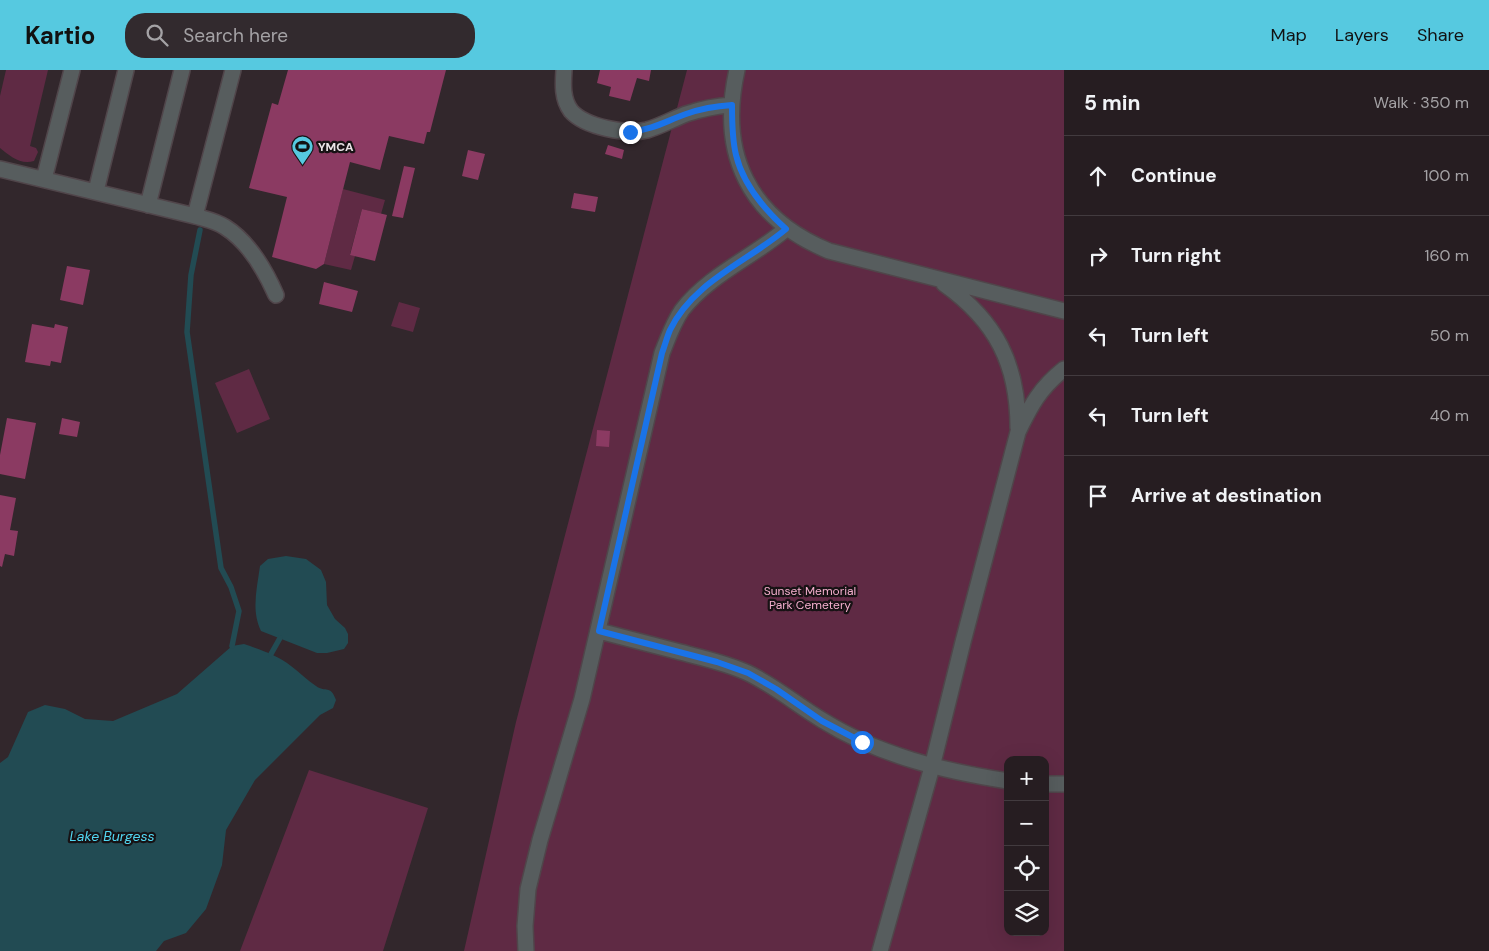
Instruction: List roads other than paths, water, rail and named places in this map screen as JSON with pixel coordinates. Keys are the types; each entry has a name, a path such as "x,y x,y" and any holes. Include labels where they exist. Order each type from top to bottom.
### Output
{"lane":[{"path":"44,179 72,70"},
{"path":"96,191 126,70"},
{"path":"148,205 182,70"},
{"path":"195,216 233,70"},
{"path":"564,70 565,98 571,110 581,119 615,130 630,132 646,130 686,114 716,106 732,105"},
{"path":"737,70 732,91 732,133 736,157 747,182 758,199 786,229 829,252 1064,311"},
{"path":"0,169 96,191 195,216 222,225 240,238 250,249 271,283 276,295"},
{"path":"526,951 526,907 531,874 582,700 662,353 670,330 682,310 699,292 724,272 767,245 786,229"},
{"path":"936,278 960,296 981,316 997,338 1009,363 1014,382 1018,413 1018,432"},
{"path":"880,951 932,767 1018,432 1034,400 1052,379 1064,369"},
{"path":"599,631 717,662 748,673 776,689 822,721 888,753 932,767 1004,781"},
{"path":"1049,784 1064,784"}],"water":[{"path":"286,556 306,559 321,570 326,582 327,605 335,619 345,628 348,634 348,643 344,649 317,653 261,631 255,607 260,566 268,559"},
{"name":"Lake Burgess","path":"244,644 280,659 319,688 330,690 336,700 333,708 320,715 255,780 226,830 222,865 206,909 186,933 164,941 156,951 0,951 0,763 8,757 28,712 45,705 65,709 85,719 113,721 177,694 232,646"}],"waterway":[{"path":"200,230 191,275 187,332 221,568 231,587 239,611 232,646"},
{"path":"271,654 280,638"}],"place":[{"name":"YMCA","path":"302,166"}],"park label":[{"name":"Sunset Memorial Park Cemetery","path":"810,598"}]}
